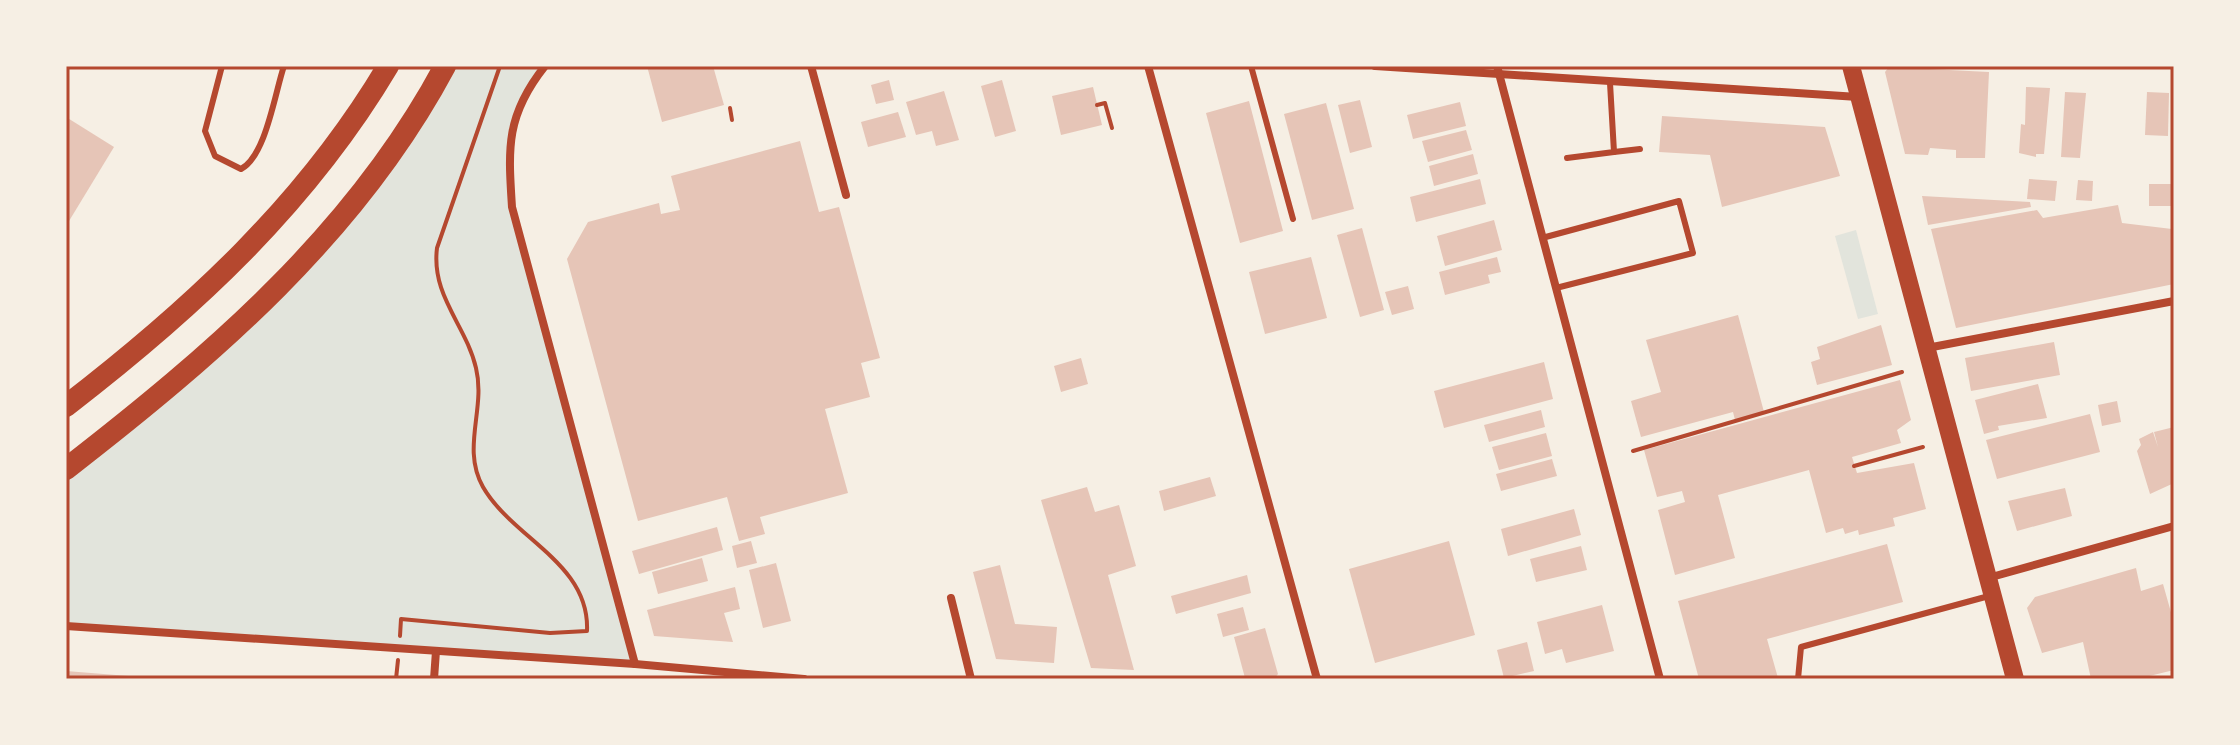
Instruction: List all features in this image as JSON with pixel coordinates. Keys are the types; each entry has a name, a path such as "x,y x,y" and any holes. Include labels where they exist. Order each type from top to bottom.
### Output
{"highway":[{"path":"66,406 155,337 233,265 313,174 388,66"},
{"path":"66,469 194,368 285,281 369,182 418,112 445,66"}],"main road":[{"path":"1851,66 2015,679"}],"street":[{"path":"545,66 525,91 514,118 508,150 512,207 635,664"},
{"path":"811,66 846,195"},
{"path":"1148,66 1317,679"},
{"path":"1375,66 1500,77 1859,97"},
{"path":"1497,66 1660,679"},
{"path":"1926,348 2174,301"},
{"path":"1990,586 2174,526"},
{"path":"951,598 971,679"},
{"path":"66,626 635,664 685,675 804,679"},
{"path":"434,679 436,651"}],"lane":[{"path":"222,66 205,131 215,156 241,169 254,159 261,145 284,66"},
{"path":"1251,66 1293,219"},
{"path":"1610,83 1614,152"},
{"path":"1567,158 1640,149"},
{"path":"1542,238 1679,201 1693,253 1556,288"},
{"path":"1798,679 1801,647 1990,586"}],"path":[{"path":"400,636 401,619 537,632 587,631 586,606 573,582 498,508 481,483 472,447 479,396 476,367 437,279 437,248 500,66"},
{"path":"1097,105 1105,103 1112,128"},
{"path":"730,108 732,120"},
{"path":"1101,120 1109,117"},
{"path":"1633,451 1902,372"},
{"path":"1854,466 1923,447"}],"shaded area":[{"path":"445,66 545,66 514,118 512,207 635,664 66,626 66,469 285,281"},
{"path":"1856,230 1878,314 1858,319 1835,236"}],"building":[{"path":"647,66 713,66 724,105 662,122"},
{"path":"1889,67 1989,72 1985,158 1956,158 1956,150 1930,148 1928,155 1905,154 1885,72"},
{"path":"889,80 894,100 876,104 871,85"},
{"path":"1002,80 1016,131 995,137 981,86"},
{"path":"1093,87 1102,125 1061,135 1052,96"},
{"path":"2026,87 2050,88 2044,154 2036,154 2036,157 2019,153 2021,124 2025,125"},
{"path":"944,91 959,140 936,146 932,131 916,135 906,102"},
{"path":"2065,92 2086,93 2080,158 2061,157"},
{"path":"2147,92 2169,93 2168,136 2145,135"},
{"path":"1360,100 1372,147 1350,153 1338,105"},
{"path":"1249,101 1283,231 1240,243 1206,113"},
{"path":"1460,102 1466,126 1413,139 1407,115"},
{"path":"1326,103 1354,209 1312,220 1284,114"},
{"path":"898,112 906,137 868,147 861,122"},
{"path":"1662,116 1825,127 1840,176 1722,207 1710,155 1659,152"},
{"path":"66,117 114,147 66,226"},
{"path":"1466,130 1472,150 1428,162 1422,141"},
{"path":"800,141 819,212 839,207 880,358 861,363 870,397 825,409 848,493 760,517 765,534 739,541 727,497 638,521 567,259 588,222 659,203 661,214 680,210 671,176"},
{"path":"1473,154 1478,174 1434,186 1429,166"},
{"path":"1480,179 1486,204 1416,222 1410,197"},
{"path":"2029,179 2057,181 2055,201 2027,199"},
{"path":"2078,180 2093,181 2092,201 2076,200"},
{"path":"2149,184 2172,184 2172,206 2149,206"},
{"path":"1922,196 2030,202 2031,207 1928,225"},
{"path":"2118,205 2122,223 2172,229 2174,284 1956,328 1931,229 2037,210 2043,218"},
{"path":"1494,220 1502,250 1445,266 1437,236"},
{"path":"1362,228 1384,310 1360,317 1337,235"},
{"path":"1311,257 1327,318 1265,334 1249,272"},
{"path":"1497,257 1501,272 1488,275 1490,283 1445,295 1439,272"},
{"path":"1408,286 1414,309 1392,315 1385,292"},
{"path":"1738,315 1764,412 1735,420 1733,412 1641,437 1631,401 1661,392 1646,340"},
{"path":"1881,325 1892,365 1817,385 1811,362 1820,359 1817,347"},
{"path":"2054,342 2060,375 1971,391 1965,358"},
{"path":"1081,358 1088,384 1061,392 1054,366"},
{"path":"1544,362 1553,399 1444,428 1434,391"},
{"path":"1900,380 1911,420 1897,430 1901,443 1852,457 1857,473 1914,463 1926,509 1893,518 1895,526 1859,535 1858,530 1845,534 1843,528 1826,533 1809,470 1718,495 1735,558 1675,575 1658,510 1685,502 1682,491 1657,497 1644,450"},
{"path":"2038,384 2047,418 1998,426 1999,430 1984,434 1975,400"},
{"path":"2117,401 2121,422 2102,426 2098,405"},
{"path":"1541,410 1545,427 1489,442 1484,425"},
{"path":"2090,414 2100,452 1997,479 1986,440"},
{"path":"2174,427 2174,483 2150,494 2137,451 2141,445 2139,439 2153,432 2158,447 2154,432"},
{"path":"1546,433 1552,456 1499,470 1492,447"},
{"path":"1552,459 1557,476 1501,491 1496,474"},
{"path":"1210,477 1216,496 1164,511 1159,491"},
{"path":"1087,487 1095,512 1119,505 1136,566 1108,575 1134,670 1091,668 1041,500"},
{"path":"2065,488 2072,516 2017,531 2008,501"},
{"path":"1574,509 1581,535 1508,556 1501,529"},
{"path":"717,527 723,550 639,574 632,551"},
{"path":"751,541 757,563 737,568 732,546"},
{"path":"1449,541 1475,635 1375,663 1349,569"},
{"path":"1887,544 1903,602 1767,639 1778,678 1699,679 1678,601"},
{"path":"1581,546 1587,570 1536,582 1530,559"},
{"path":"702,558 708,581 658,594 652,572"},
{"path":"776,563 791,621 763,628 749,570"},
{"path":"1000,565 1015,624 1057,627 1054,663 996,659 973,572"},
{"path":"2136,568 2141,591 2163,584 2174,623 2174,670 2137,679 2091,679 2083,642 2042,653 2027,608 2035,597"},
{"path":"1247,575 1251,593 1176,614 1171,596"},
{"path":"735,587 740,609 724,613 733,642 654,636 647,610"},
{"path":"1602,605 1614,651 1566,663 1562,649 1545,654 1537,622"},
{"path":"1243,607 1249,630 1223,637 1217,614"},
{"path":"1265,628 1278,674 1274,679 1245,678 1234,637"},
{"path":"1527,642 1534,671 1504,678 1497,650"},
{"path":"66,671 141,677 66,679"}]}
